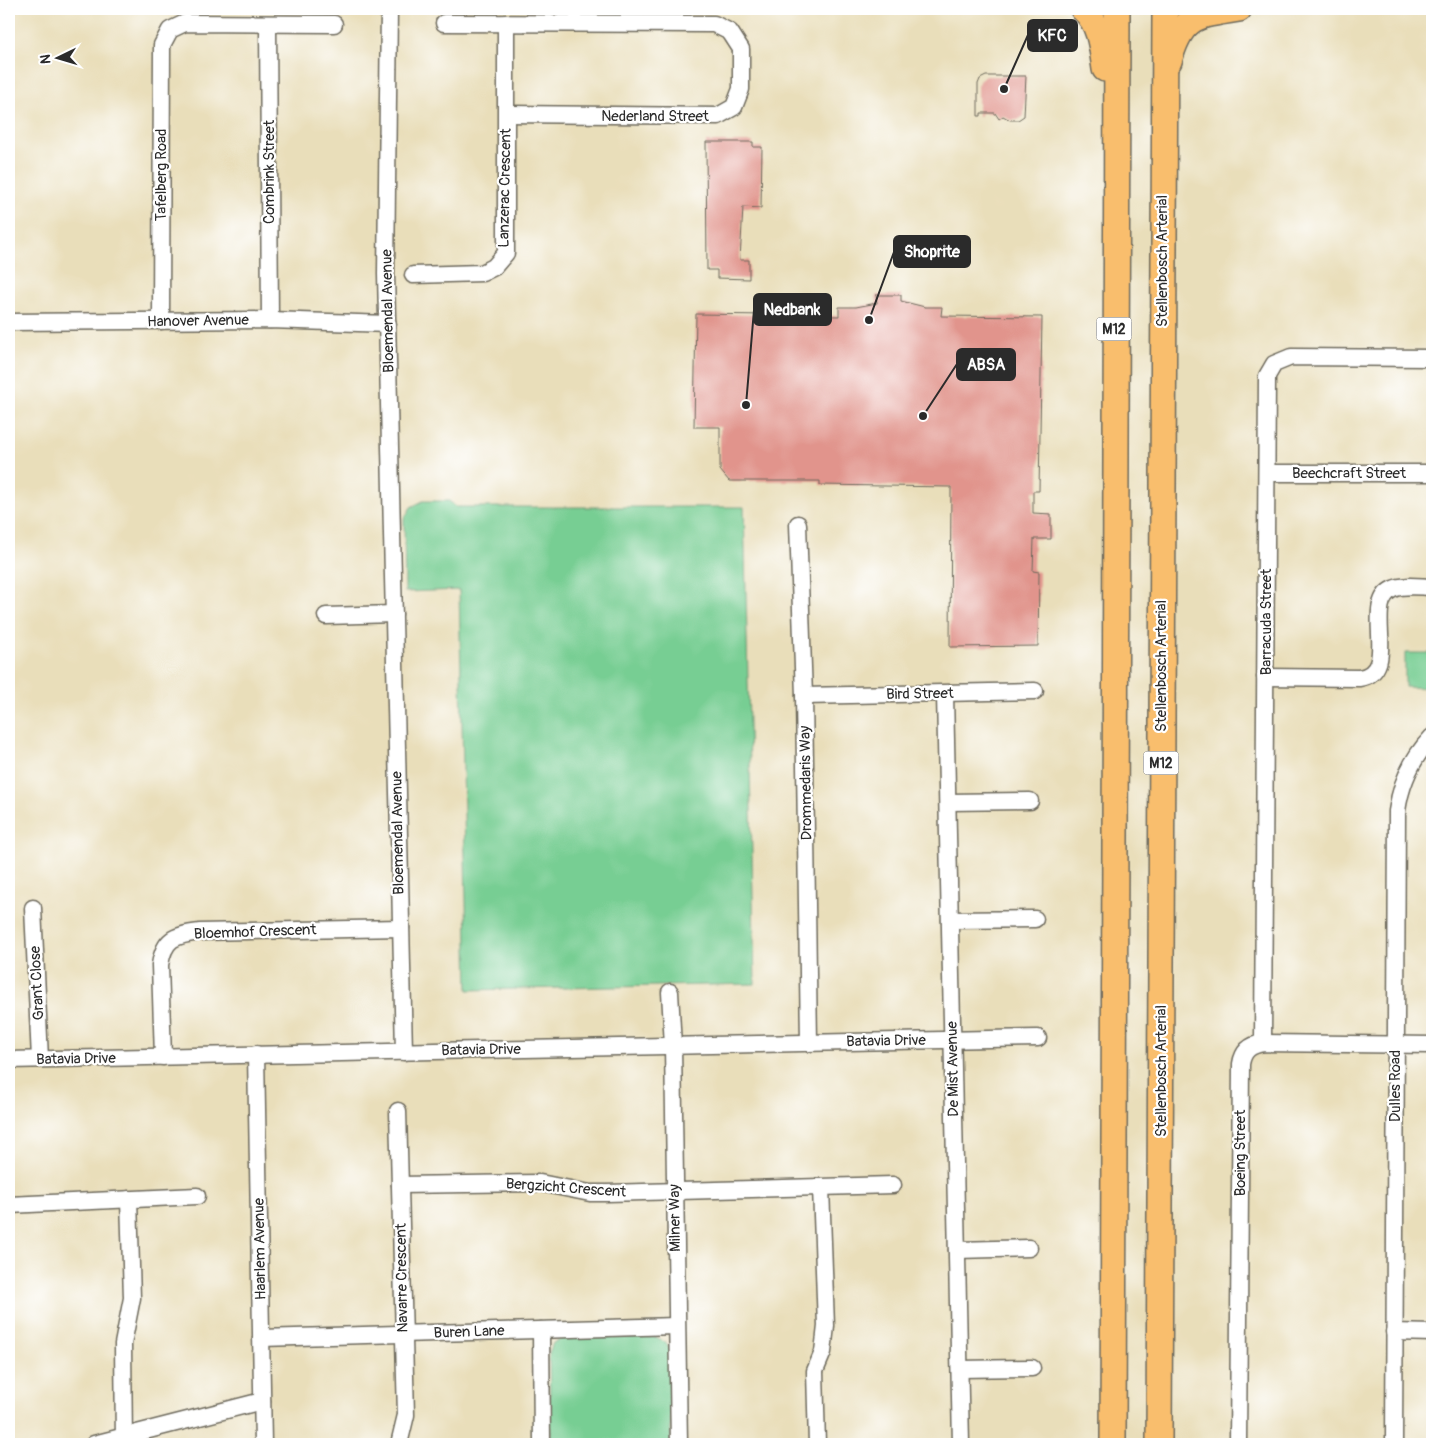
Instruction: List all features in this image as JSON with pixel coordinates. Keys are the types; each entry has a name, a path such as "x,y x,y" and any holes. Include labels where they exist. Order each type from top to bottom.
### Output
{"main road":[{"path":"1083,9 1092,19 1099,34 1116,138"},
{"name":"M12","path":"1113,1444 1116,1123 1117,9"},
{"name":"Stellenbosch Arterial","path":"1158,1444 1163,81 1165,9"},
{"path":"1163,81 1179,33 1191,19 1240,9"}],"street":[{"name":"Bloemendal Avenue","path":"389,9 388,324 404,1052"},
{"name":"Nederland Street","path":"444,22 714,24 730,32 741,49 741,89 734,107 718,116 507,114"},
{"name":"Tafelberg Road","path":"161,321 162,45 170,30 184,23 268,24"},
{"name":"Lanzerac Crescent","path":"413,275 482,273 501,261 507,250 506,23"},
{"path":"268,24 334,24"},
{"name":"Combrink Street","path":"268,24 270,320"},
{"name":"Hanover Avenue","path":"9,322 270,320 388,324"},
{"name":"Barracuda Street","path":"1263,1043 1267,376 1270,369 1279,360 1291,357 1432,358"},
{"name":"Beechcraft Street","path":"1267,473 1432,474"},
{"name":"Drommedaris Way","path":"798,524 804,696 809,1043"},
{"path":"1265,677 1359,678 1368,676 1376,669 1380,660 1381,606 1384,596 1398,587 1432,587"},
{"path":"326,616 394,614"},
{"name":"Bird Street","path":"804,696 1035,691"},
{"name":"De Mist Avenue","path":"945,694 961,1444"},
{"name":"Dulles Road","path":"1394,1444 1397,811 1399,796 1409,768 1432,737"},
{"path":"948,802 1030,800"},
{"name":"Grant Close","path":"33,908 40,1059"},
{"path":"950,920 1035,919"},
{"name":"Bloemhof Crescent","path":"163,1057 160,965 162,951 170,940 182,934 200,932 400,928"},
{"name":"Milner Way","path":"670,992 673,1046 679,1444"},
{"name":"Batavia Drive","path":"9,1060 1038,1038"},
{"path":"1263,1043 1432,1045"},
{"name":"Boeing Street","path":"1238,1444 1241,1064 1247,1050 1263,1043"},
{"name":"Haarlem Avenue","path":"256,1054 263,1444"},
{"name":"Navarre Crescent","path":"398,1111 406,1416 399,1444"},
{"name":"Bergzicht Crescent","path":"400,1185 540,1183 590,1193 893,1185"},
{"path":"817,1444 815,1371 823,1352 826,1326 821,1186"},
{"path":"9,1205 198,1196"},
{"path":"124,1440 123,1344 132,1298 129,1199"},
{"path":"957,1250 1029,1248"},
{"name":"Buren Lane","path":"261,1338 676,1326"},
{"path":"541,1330 542,1444"},
{"path":"1394,1332 1432,1333"},
{"path":"960,1369 1032,1368"},
{"path":"94,1444 124,1440 262,1401"}],"green space":[{"path":"423,501 449,501 456,507 744,507 755,984 468,990 459,590 405,592 404,519 411,507"},
{"path":"1405,653 1432,653 1432,688 1405,687"},
{"path":"656,1337 666,1343 670,1350 671,1444 551,1444 549,1353 553,1343 562,1338"}],"building":[{"path":"986,76 1026,76 1024,116 1018,120 1010,120 1003,116 999,119 995,113 981,113 981,116 978,116 978,84 980,79"},
{"path":"706,142 753,142 753,147 762,147 761,208 743,207 740,260 749,260 749,279 717,278 717,270 707,270"},
{"path":"876,295 901,295 901,301 925,307 942,307 941,316 1042,317 1039,491 1033,491 1033,513 1051,514 1051,539 1034,539 1033,571 1039,572 1038,646 950,647 951,487 820,485 820,481 729,481 720,470 720,427 694,427 696,314 839,316 839,307 856,307 877,303"}],"place":[{"name":"KFC","path":"1004,89"},
{"name":"Shoprite","path":"869,320"},
{"name":"Nedbank","path":"746,405"},
{"name":"ABSA","path":"923,416"}]}
